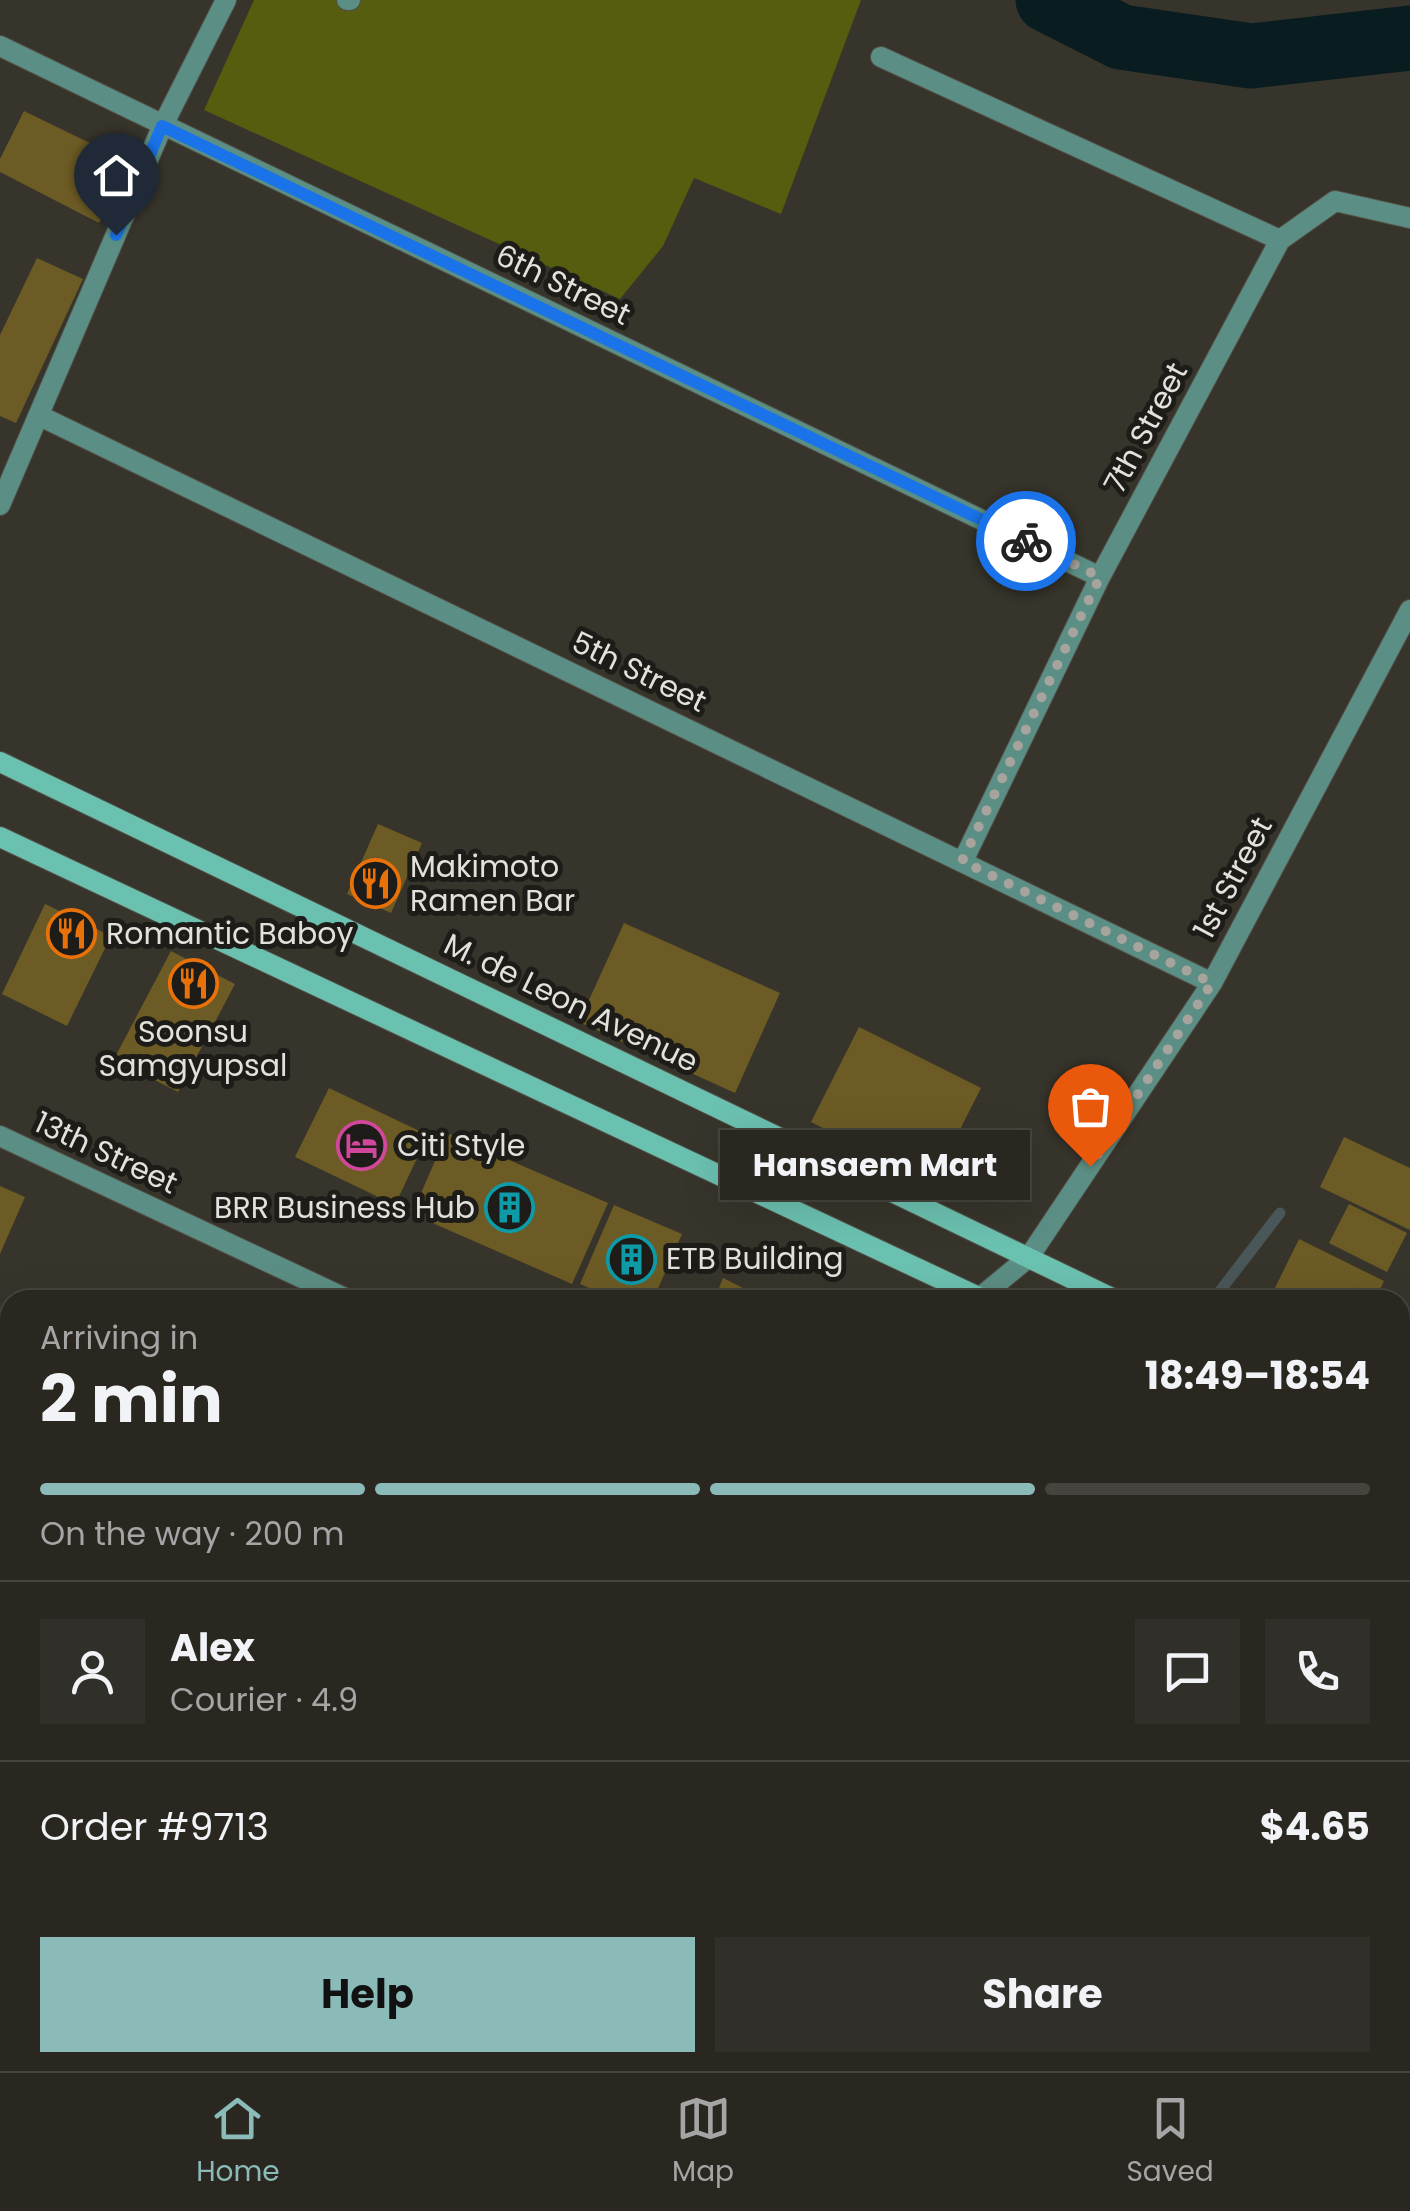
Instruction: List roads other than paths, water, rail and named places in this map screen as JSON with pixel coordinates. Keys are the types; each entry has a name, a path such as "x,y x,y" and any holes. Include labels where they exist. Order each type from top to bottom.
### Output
{"main road":[{"name":"M. de Leon Avenue","path":"0,762 1096,1290"},
{"path":"0,837 961,1290"}],"street":[{"path":"0,505 162,126 226,0"},
{"name":"6th Street","path":"0,46 1100,577"},
{"path":"881,57 1280,240 1335,202 1410,218"},
{"name":"7th Street","path":"962,861 1100,577 1280,240"},
{"name":"5th Street","path":"40,416 1212,983"},
{"name":"1st Street","path":"990,1290 1029,1257 1212,983 1410,610"},
{"name":"13th Street","path":"0,1136 328,1290"}],"waterway":[{"path":"1048,0 1121,37 1251,56 1410,38"},
{"path":"1221,1290 1280,1213"}],"place":[{"name":"Makimoto Ramen Bar","path":"375,884"},
{"name":"Romantic Baboy","path":"71,934"},
{"name":"Soonsu Samgyupsal","path":"193,983"},
{"name":"Citi Style","path":"362,1146"},
{"name":"Hansaem Mart","path":"1090,1166"},
{"name":"BRR Business Hub","path":"510,1208"},
{"name":"ETB Building","path":"631,1259"}]}
